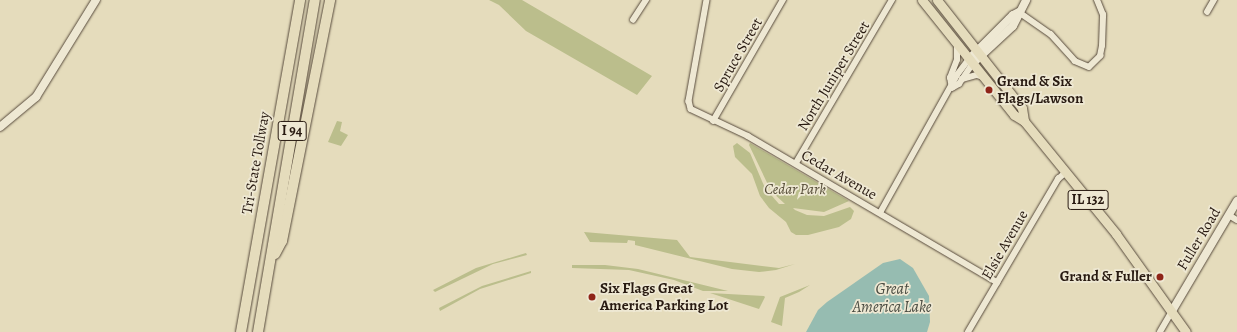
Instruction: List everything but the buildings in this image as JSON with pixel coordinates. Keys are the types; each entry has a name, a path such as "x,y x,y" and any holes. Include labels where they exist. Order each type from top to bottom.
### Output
{"highway":[{"name":"Tri-State Tollway","path":"241,332 300,0"},
{"name":"Tri-State Tollway","path":"258,332 315,0"},
{"path":"271,261 282,240 330,0"}],"main road":[{"name":"IL 132","path":"922,0 1014,115 1024,120 1066,172 1139,264 1172,311"},
{"name":"IL 132","path":"937,0 1022,108 1024,120"},
{"path":"1172,311 1186,332"}],"street":[{"path":"0,126 36,97 96,0"},
{"path":"634,20 646,0"},
{"name":"Cedar Avenue","path":"707,0 692,80 689,105 695,112 748,136 998,282"},
{"name":"Spruce Street","path":"713,121 783,0"},
{"name":"North Juniper Street","path":"796,164 892,0"},
{"path":"880,213 952,88 958,74 979,53 1013,26 1026,0"},
{"path":"1019,12 1051,34 1075,61 1089,67 1100,56 1102,46 1103,15 1097,0"},
{"path":"1207,12 1214,0"},
{"path":"952,88 950,78 957,60 957,43"},
{"path":"952,88 962,78 971,61"},
{"path":"962,78 977,75 985,78"},
{"name":"Elsie Avenue","path":"968,332 1058,179 1066,172"},
{"name":"Fuller Road","path":"1160,332 1237,201"},
{"path":"1229,215 1237,220"}],"green space":[{"path":"489,0 522,0 652,76 637,95 526,31 499,5"},
{"path":"337,121 342,122 340,131 348,135 341,146 328,142"},
{"name":"Cedar Park","path":"737,143 750,153 765,188 779,204 785,204 771,191 749,145 750,143 849,201 824,212 793,208 795,210 807,215 824,216 850,207 854,211 851,219 839,227 808,235 796,235 791,232 786,222 769,208 760,196 752,174 735,157 733,146"},
{"path":"584,232 677,240 690,257 779,268 795,264 776,270 759,272 732,269 635,245 635,241 628,240 627,243 590,242"},
{"path":"526,253 527,255 493,264 435,292 433,290 476,268"},
{"path":"572,265 605,265 638,269 728,291 703,291 674,280 629,270 572,268"},
{"path":"531,271 531,273 480,289 440,311 439,308 482,286"},
{"path":"810,285 785,298 782,326 771,322 780,297"},
{"path":"710,293 764,296 765,297 759,309"}],"water":[{"name":"Great America Lake","path":"900,259 913,268 929,296 930,322 927,332 806,332 818,310 827,302 883,263"}],"place":[{"name":"Grand & Six Flags/Lawson","path":"989,90"},
{"name":"Grand & Fuller","path":"1160,277"},
{"name":"Six Flags Great America Parking Lot","path":"592,297"}]}
